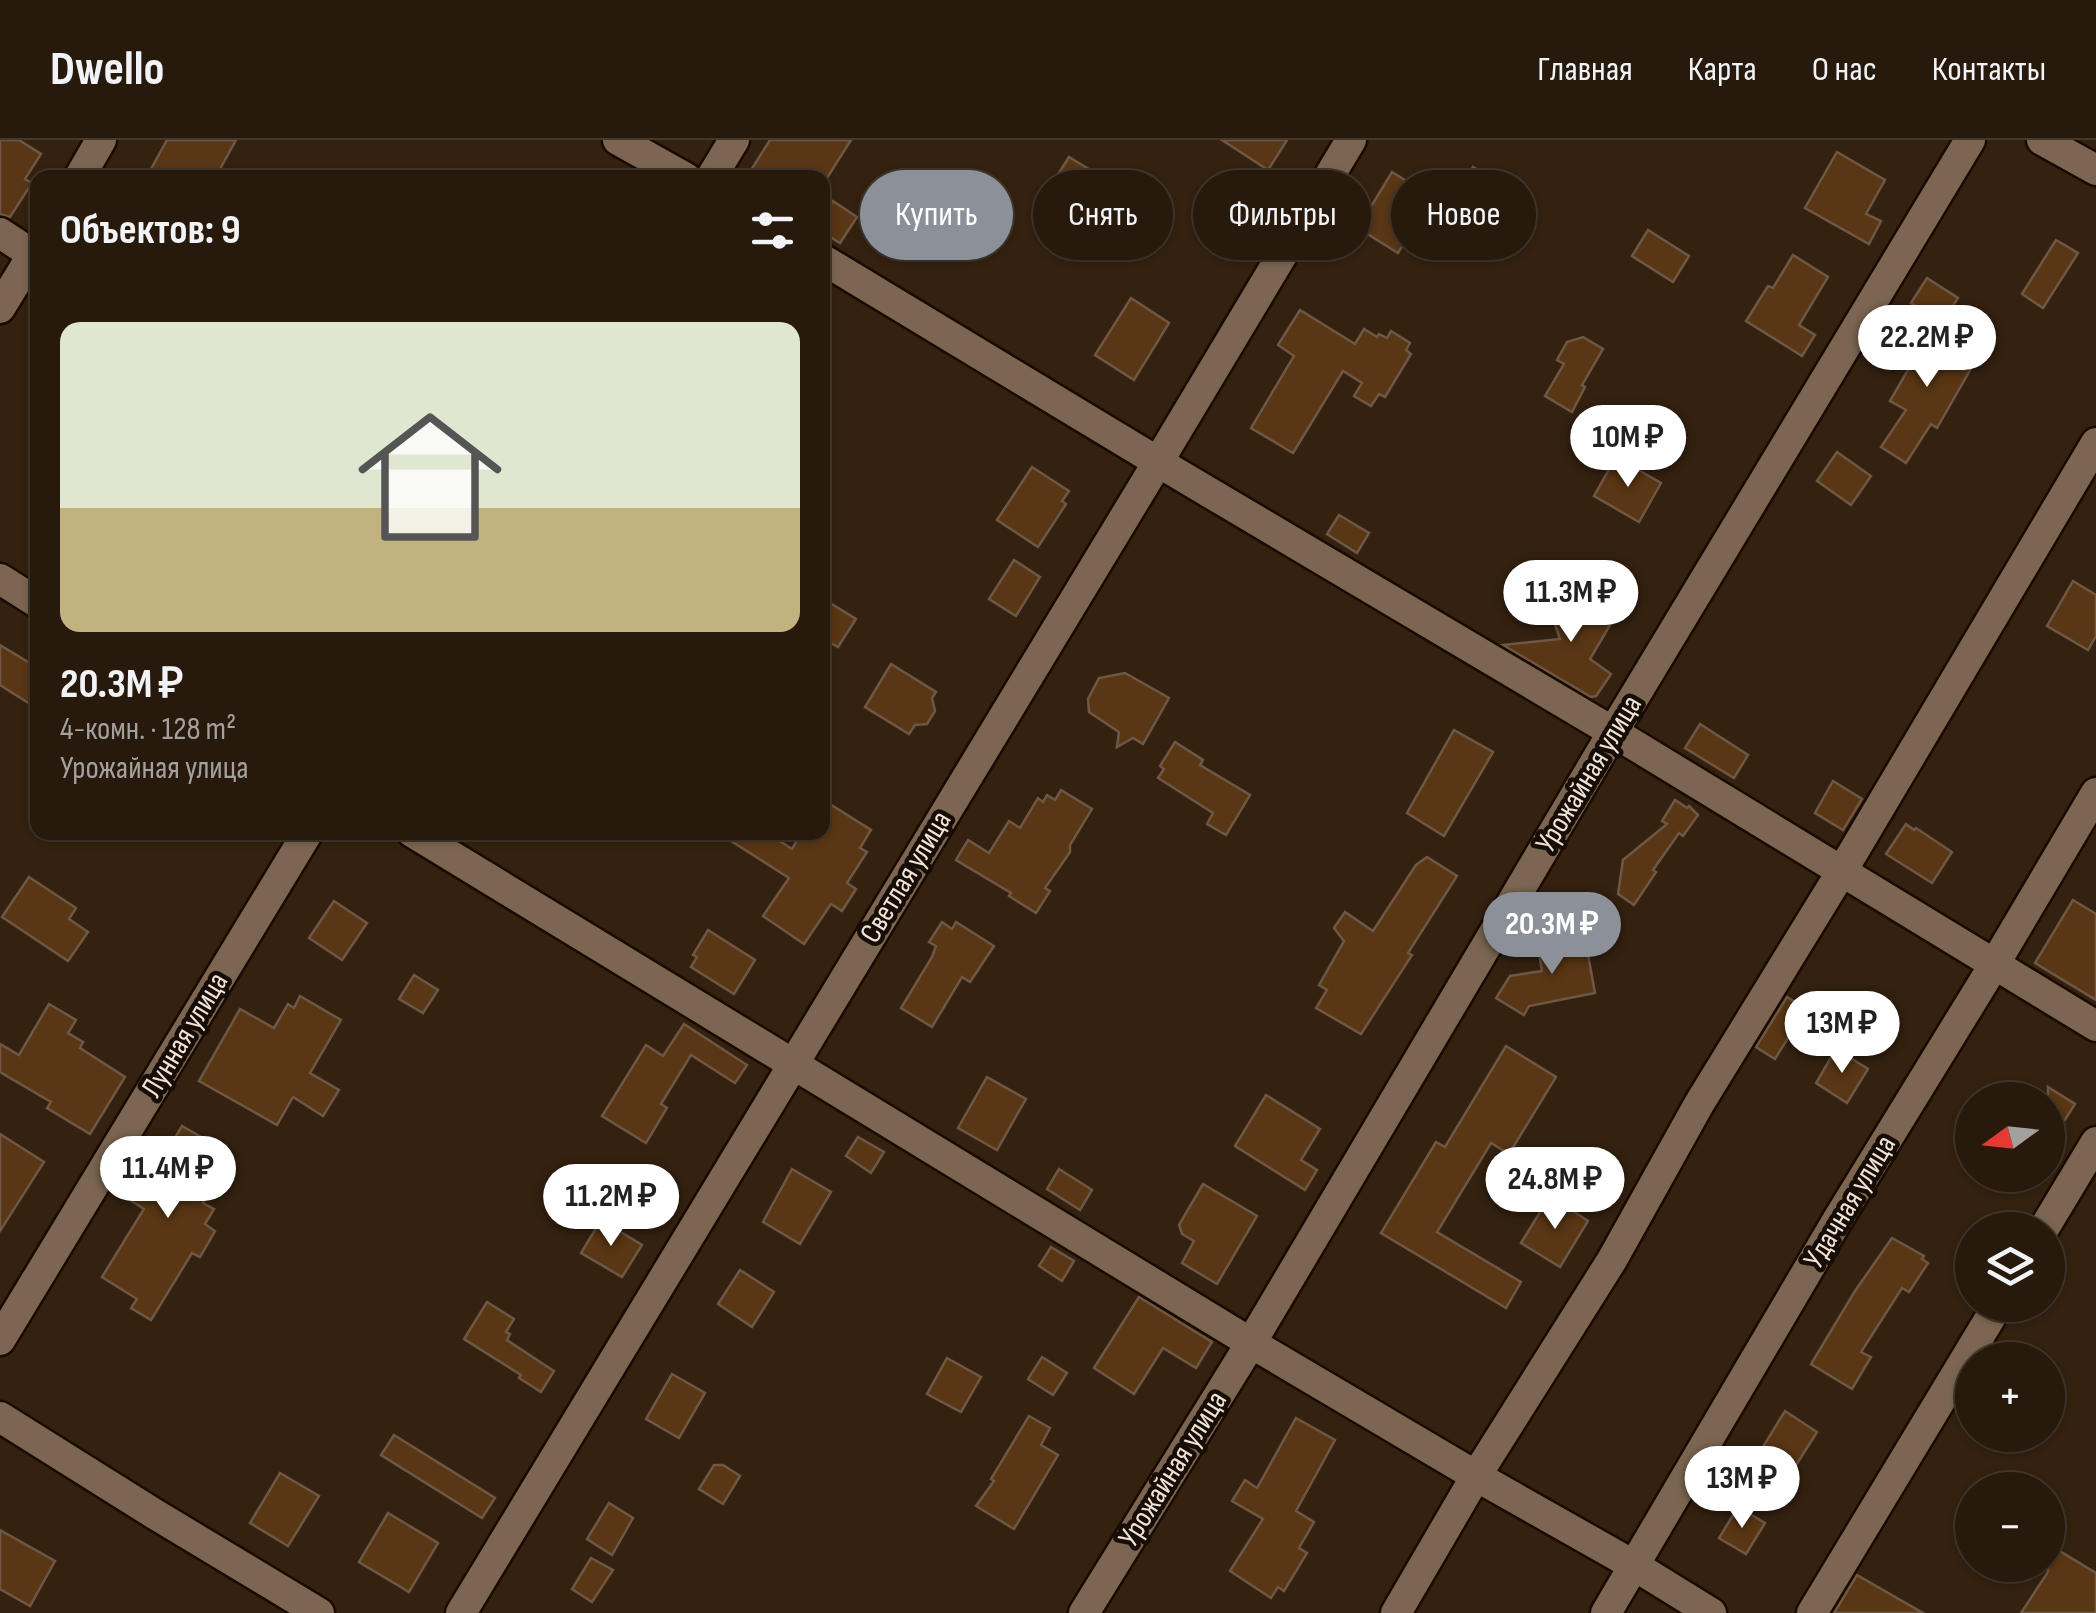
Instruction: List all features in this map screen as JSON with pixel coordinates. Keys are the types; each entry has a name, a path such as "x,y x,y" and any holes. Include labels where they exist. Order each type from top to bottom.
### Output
{"street":[{"path":"83,170 101,140"},
{"path":"618,140 672,170"},
{"path":"716,170 734,140"},
{"name":"Светлая улица","path":"461,1613 1351,140"},
{"name":"Урожайная улица","path":"1084,1613 1251,1343 1970,140"},
{"path":"2042,140 2096,170"},
{"path":"0,233 30,248"},
{"path":"0,308 30,258"},
{"path":"830,264 1614,732 2096,1026"},
{"path":"1396,1613 1476,1476 1612,1260 1699,1104 1842,872 2096,443"},
{"path":"0,579 30,598"},
{"name":"Удачная улица","path":"1606,1613 2096,793"},
{"name":"Лунная улица","path":"0,1340 303,840"},
{"path":"425,840 1251,1343 1711,1613"},
{"path":"2054,1212 2096,1142"},
{"path":"1812,1613 1988,1322"},
{"path":"0,1417 320,1613"}],"building":[{"path":"0,140 19,140 41,154 25,179 30,186 10,217 0,214"},
{"path":"167,140 236,140 219,170 150,170"},
{"path":"770,140 851,140 830,173 830,170 751,170"},
{"path":"1222,140 1287,140 1268,170"},
{"path":"1837,152 1885,180 1866,214 1881,221 1869,244 1805,208"},
{"path":"1069,157 1090,170 1061,170"},
{"path":"1391,174 1391,249 1371,236 1371,207"},
{"path":"833,201 857,217 840,243 830,237"},
{"path":"1648,230 1689,256 1673,282 1632,256"},
{"path":"2056,240 2078,253 2043,308 2022,294"},
{"path":"1793,255 1828,277 1799,325 1815,335 1802,356 1746,321"},
{"path":"1927,278 1958,298 1942,323 1911,303"},
{"path":"1131,298 1169,323 1134,380 1095,355"},
{"path":"1300,310 1355,344 1364,329 1387,338 1391,331 1410,343 1406,350 1411,354 1385,397 1379,394 1371,406 1354,396 1362,383 1343,371 1293,453 1251,428 1294,356 1278,345"},
{"path":"1922,326 1977,358 1937,428 1931,424 1906,463 1881,447 1906,410 1890,401 1912,363 1904,358"},
{"path":"1583,337 1603,349 1572,412 1545,396 1564,364 1557,360 1567,342"},
{"path":"1837,452 1871,476 1851,505 1817,481"},
{"path":"1616,457 1661,483 1639,522 1594,496"},
{"path":"1032,467 1069,491 1062,501 1066,504 1038,547 997,520"},
{"path":"1339,515 1369,533 1357,553 1327,534"},
{"path":"1014,560 1040,577 1016,616 989,599"},
{"path":"2073,581 2096,595 2096,636 2088,650 2047,626"},
{"path":"1558,592 1574,601 1588,598 1600,606 1602,621 1610,625 1590,659 1611,674 1596,696 1591,697 1503,645 1560,639 1550,610"},
{"path":"830,603 856,619 838,647 830,642"},
{"path":"0,645 30,663 30,704 0,685"},
{"path":"891,664 936,692 932,698 935,711 927,724 915,725 909,734 865,707"},
{"path":"1125,673 1169,698 1143,744 1133,738 1117,747 1119,732 1089,712 1088,699 1099,678"},
{"path":"1700,724 1748,755 1734,778 1685,748"},
{"path":"1454,730 1493,752 1444,836 1407,813"},
{"path":"1175,742 1203,760 1200,765 1250,795 1226,835 1207,824 1213,813 1158,778 1164,769 1160,766"},
{"path":"1833,781 1862,799 1843,830 1815,813"},
{"path":"1061,790 1092,809 1070,845 1070,852 1045,888 1050,891 1036,913 956,860 968,840 989,853 1009,821 1020,828 1038,798 1043,802 1047,795 1055,800"},
{"path":"1675,800 1698,815 1683,836 1679,833 1634,905 1618,894 1623,860 1667,824 1662,821"},
{"path":"830,804 871,830 860,848 867,852 847,883 856,889 842,911 831,904 804,944 763,916 789,878 730,840 778,840 792,849 797,840 830,840"},
{"path":"1906,824 1952,852 1932,883 1886,854"},
{"path":"1427,857 1457,876 1361,1034 1316,1008 1327,990 1319,985 1344,941 1334,928 1345,912 1373,931 1416,865"},
{"path":"29,877 76,908 69,919 88,932 68,961 2,917"},
{"path":"2073,900 2096,914 2096,1000 2035,963"},
{"path":"334,901 367,923 342,960 309,938"},
{"path":"942,922 952,929 956,922 994,946 970,982 962,977 932,1027 901,1008 932,957 936,946 929,942"},
{"path":"708,930 755,960 734,994 691,967 697,957 693,955"},
{"path":"1585,938 1595,993 1529,1006 1524,1015 1496,998 1510,976 1542,971 1538,947"},
{"path":"414,975 438,990 423,1013 399,999"},
{"path":"300,996 341,1020 310,1073 339,1090 323,1116 293,1097 277,1125 199,1081 240,1009 274,1028 288,1004 294,1008"},
{"path":"1787,997 1806,1009 1775,1059 1756,1047"},
{"path":"49,1004 76,1020 68,1033 83,1042 80,1048 125,1077 90,1134 47,1108 51,1102 0,1072 0,1044 19,1055"},
{"path":"684,1024 747,1065 735,1083 691,1055 661,1104 667,1108 646,1143 602,1116 646,1045 663,1056"},
{"path":"1506,1046 1556,1077 1509,1154 1491,1143 1437,1232 1521,1282 1506,1308 1381,1233 1436,1142 1445,1147"},
{"path":"1836,1049 1868,1069 1847,1103 1816,1083"},
{"path":"987,1077 1026,1099 997,1150 958,1128"},
{"path":"1266,1095 1320,1129 1301,1160 1317,1170 1305,1190 1235,1146"},
{"path":"2065,1098 2075,1104 2065,1120"},
{"path":"182,1126 231,1154 203,1203 214,1209 205,1224 215,1231 200,1257 192,1253 151,1320 131,1308 137,1299 102,1277 144,1209 127,1198 145,1168 154,1173"},
{"path":"0,1134 44,1162 0,1231"},
{"path":"858,1137 884,1152 871,1173 846,1156"},
{"path":"792,1169 831,1192 800,1244 763,1222"},
{"path":"1059,1169 1092,1190 1080,1210 1047,1189"},
{"path":"1203,1184 1257,1216 1217,1284 1182,1263 1194,1241 1182,1234 1179,1225"},
{"path":"1550,1196 1588,1221 1560,1267 1521,1243"},
{"path":"601,1220 642,1245 622,1277 581,1253"},
{"path":"1892,1238 1924,1256 1922,1259 1928,1263 1909,1292 1902,1288 1861,1352 1871,1357 1852,1389 1811,1364"},
{"path":"1051,1247 1074,1261 1062,1281 1039,1266"},
{"path":"740,1270 774,1292 752,1327 718,1304"},
{"path":"1139,1297 1212,1342 1196,1368 1163,1348 1134,1394 1094,1368"},
{"path":"487,1302 514,1319 506,1332 510,1334 507,1340 554,1371 541,1392 464,1339"},
{"path":"1042,1357 1067,1373 1053,1395 1028,1379"},
{"path":"947,1358 981,1377 961,1412 927,1394"},
{"path":"672,1374 705,1393 679,1438 646,1419"},
{"path":"1785,1411 1817,1432 1793,1470 1761,1450"},
{"path":"1029,1416 1050,1428 1041,1445 1058,1455 1014,1529 976,1506"},
{"path":"1296,1418 1335,1440 1296,1511 1314,1522 1299,1548 1307,1553 1284,1591 1278,1587 1271,1598 1230,1571 1263,1519 1232,1501 1245,1480 1257,1488"},
{"path":"394,1435 495,1498 482,1518 381,1455"},
{"path":"714,1465 723,1465 740,1476 723,1504 699,1489"},
{"path":"280,1473 319,1496 288,1546 250,1523"},
{"path":"609,1503 633,1518 612,1555 587,1539"},
{"path":"1738,1507 1765,1523 1746,1554 1719,1538"},
{"path":"388,1513 438,1543 409,1592 359,1562"},
{"path":"0,1530 55,1561 30,1606 0,1589"},
{"path":"2065,1554 2096,1573 2096,1613 2021,1613 2041,1582 2065,1582"},
{"path":"591,1558 613,1570 592,1602 572,1589"},
{"path":"1857,1575 1923,1613 1834,1613"}]}
